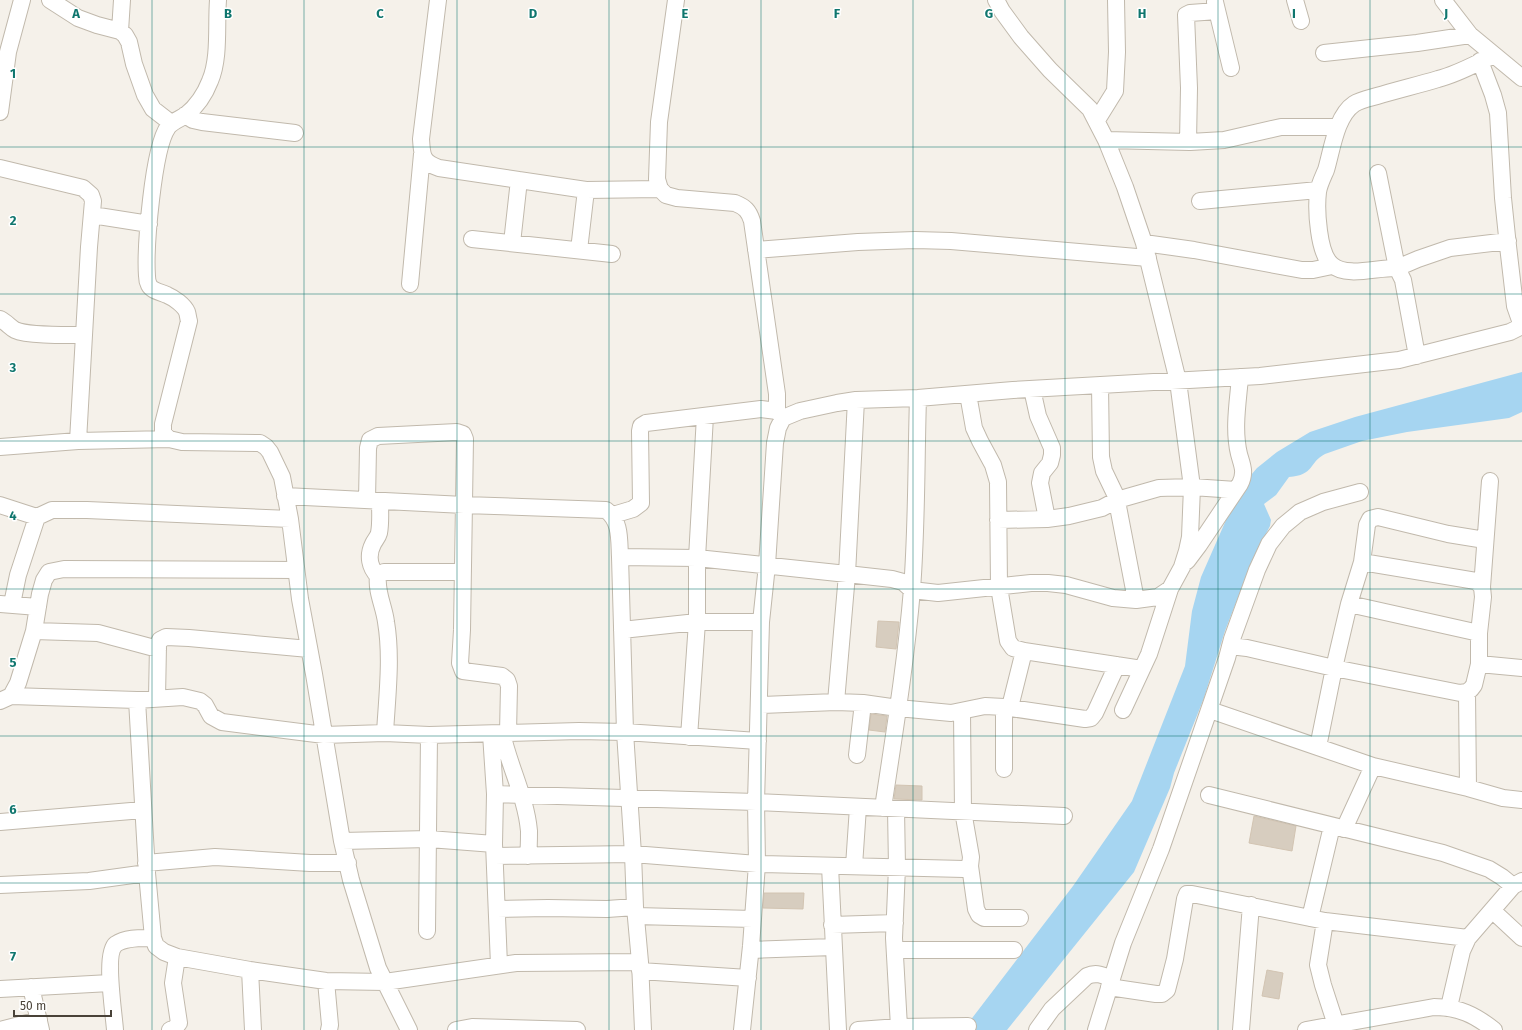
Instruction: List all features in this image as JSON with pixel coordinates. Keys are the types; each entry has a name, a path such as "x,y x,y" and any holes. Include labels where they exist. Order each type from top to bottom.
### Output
{"street":[{"path":"0,112 8,52 22,0"},
{"path":"50,0 78,18 120,31 125,35 129,42 134,64 145,95 153,109 171,123"},
{"path":"120,31 122,0"},
{"path":"169,439 163,433 163,424 189,321 188,313 183,306 168,295 154,290 149,285 147,276 149,224 157,160 165,134 171,123 185,115 199,102 210,80 215,62 218,0"},
{"path":"410,284 422,154 421,139 438,0"},
{"path":"676,0 659,122 657,179 660,188 666,195 677,198 735,203 742,206 749,212 752,221 780,414 775,443 767,565 760,622 756,802 757,864 751,950 742,1030"},
{"path":"996,0 1021,37 1050,70 1090,109 1097,120 1125,187 1146,250 1178,382 1192,487 1190,537 1182,567"},
{"path":"1097,120 1115,91 1117,52 1116,0"},
{"path":"1295,0 1301,21"},
{"path":"1443,0 1487,58 1522,78"},
{"path":"1188,142 1189,88 1186,15 1216,6 1231,68"},
{"path":"1324,53 1418,43 1470,35"},
{"path":"1487,58 1454,74 1354,104 1345,114 1337,127 1326,170 1318,190 1317,211 1319,234 1326,258 1332,266 1342,270 1355,271 1397,268 1418,258 1450,248 1513,244"},
{"path":"613,515 633,509 641,503 640,431 641,426 646,423 760,409 780,414 856,400 918,398 1032,389 1178,382 1399,360 1510,332 1522,326 1515,306 1513,244 1503,198 1498,113 1493,95 1487,58"},
{"path":"185,115 193,120 202,122 295,133"},
{"path":"1106,140 1188,142 1224,140 1282,127 1337,127"},
{"path":"422,154 429,164 439,168 586,190 660,188"},
{"path":"0,168 83,188 91,195 93,201 88,247 78,441"},
{"path":"1378,173 1397,268 1402,280 1417,356"},
{"path":"512,243 519,180"},
{"path":"579,250 586,190"},
{"path":"1200,201 1318,190"},
{"path":"92,215 149,224"},
{"path":"472,239 612,254"},
{"path":"756,250 858,242 915,240 1146,250 1194,250 1302,270 1313,270 1332,266"},
{"path":"0,319 5,321 14,330 26,333 84,335"},
{"path":"1123,710 1149,654 1170,589 1182,567 1199,545 1244,476 1236,440 1240,377"},
{"path":"1100,385 1102,457 1104,471 1117,500 1136,600"},
{"path":"1032,389 1038,416 1052,448 1050,463 1042,473 1040,483 1047,519"},
{"path":"968,394 974,428 994,465 998,482 999,587 1008,641 1013,648 1024,651 1142,669"},
{"path":"900,1027 895,950 897,867 890,808 898,708 912,590 916,526 918,398"},
{"path":"836,702 847,574 856,400"},
{"path":"689,737 697,622 697,558 705,416"},
{"path":"384,733 388,648 386,622 379,593 378,576 373,571 370,564 372,546 379,532 368,448 370,440 378,436 457,432 463,434 465,439 464,572 461,668 463,671 502,676 507,680 509,686 500,733 495,794 495,850 499,965"},
{"path":"0,447 78,441 169,439 182,442 260,443 270,452 282,478 290,519 300,599 342,841 351,880 378,968 409,1030"},
{"path":"1230,646 1247,648 1334,668 1453,692 1467,692 1474,685 1479,664 1479,633 1483,597 1482,587 1490,481"},
{"path":"998,520 1047,519 1086,513 1102,508 1117,500 1159,488 1192,487 1236,490"},
{"path":"1096,1030 1123,943 1162,849 1210,710 1230,646 1257,570 1269,544 1283,526 1300,512 1323,502 1360,492"},
{"path":"285,496 606,510 613,515 617,524 620,557 625,732 643,1030"},
{"path":"0,505 38,517 52,510 87,510 290,519"},
{"path":"38,517 18,575 6,604 38,607"},
{"path":"1318,747 1334,668 1349,604 1362,562 1370,519 1378,517 1448,534 1486,540"},
{"path":"620,557 697,558 892,579 902,582 912,590 926,592 946,593 1048,583 1066,585 1113,598 1136,600 1158,597 1170,589"},
{"path":"1362,562 1476,581 1482,587"},
{"path":"5,699 18,683 23,670 34,631 40,594 48,572 64,569 296,570"},
{"path":"378,576 384,572 464,572"},
{"path":"1349,604 1479,633"},
{"path":"622,630 697,622 760,622"},
{"path":"34,631 98,633 158,650"},
{"path":"157,698 158,650 160,640 166,637 196,638 309,649"},
{"path":"1004,769 1007,707 1024,651"},
{"path":"1479,664 1522,668"},
{"path":"759,705 836,702 863,703 951,713 986,706 1007,707 1085,719 1091,718 1095,714 1117,665"},
{"path":"1467,692 1468,788"},
{"path":"5,699 137,700 183,697 195,699 205,705 211,716 222,722 324,735 384,733 430,735 453,733 579,731 625,732 758,741"},
{"path":"137,700 146,868 153,938 156,946 164,952 177,957 250,970 326,981 385,982 516,963 640,967 748,978"},
{"path":"857,755 863,703"},
{"path":"1210,710 1373,766 1468,788 1503,798 1522,800"},
{"path":"962,712 963,811 971,857 970,866 976,909 979,915 984,918 1020,918"},
{"path":"500,733 521,795 529,831 528,856"},
{"path":"427,931 430,735"},
{"path":"1310,918 1338,828 1373,766"},
{"path":"495,794 756,802 1064,816"},
{"path":"1209,795 1443,853 1489,868 1518,884 1468,938 1462,951 1449,1007"},
{"path":"854,866 858,807"},
{"path":"0,822 143,810"},
{"path":"342,841 429,839 528,856 633,854 757,864 964,869 970,866"},
{"path":"0,885 88,881 146,868 215,857 310,863 348,863"},
{"path":"830,866 838,1030"},
{"path":"1037,1030 1052,1009 1087,976 1093,974 1098,974 1111,983 1156,994 1162,994 1167,990 1175,958 1187,894 1252,905 1326,921 1468,938"},
{"path":"1241,1030 1252,905"},
{"path":"497,909 607,909 753,919"},
{"path":"1493,911 1522,938"},
{"path":"1326,921 1318,965 1322,984 1336,1025"},
{"path":"832,925 895,923"},
{"path":"115,1030 110,983 111,951 116,945 124,940 153,938"},
{"path":"751,950 833,948"},
{"path":"895,950 1014,950"},
{"path":"170,1030 176,1028 179,1024 173,983 177,957"},
{"path":"250,970 253,1030"},
{"path":"326,981 330,1025 328,1030"},
{"path":"0,989 110,983"},
{"path":"0,1030 40,1025 31,987"},
{"path":"1306,1030 1434,1007 1449,1007 1463,1011 1480,1018 1494,1030"},
{"path":"858,1030 900,1027 968,1026"},
{"path":"456,1030 472,1028 577,1030"}],"water":[{"path":"1522,372 1522,412 1509,418 1407,432 1362,441 1325,454 1303,474 1289,477 1276,495 1264,504 1271,520 1270,526 1253,559 1225,631 1204,698 1174,773 1170,788 1134,872 1007,1030 963,1030 1073,886 1132,801 1185,666 1192,611 1201,577 1230,511 1246,481 1257,468 1277,452 1310,432 1355,417"}],"building":[{"path":"878,621 899,622 896,649 876,647"},
{"path":"871,714 887,716 885,732 869,730"},
{"path":"896,785 922,786 922,800 894,799"},
{"path":"1254,816 1296,826 1292,851 1249,843"},
{"path":"764,893 804,893 803,909 763,908"},
{"path":"1267,970 1283,973 1279,999 1262,996"}]}
